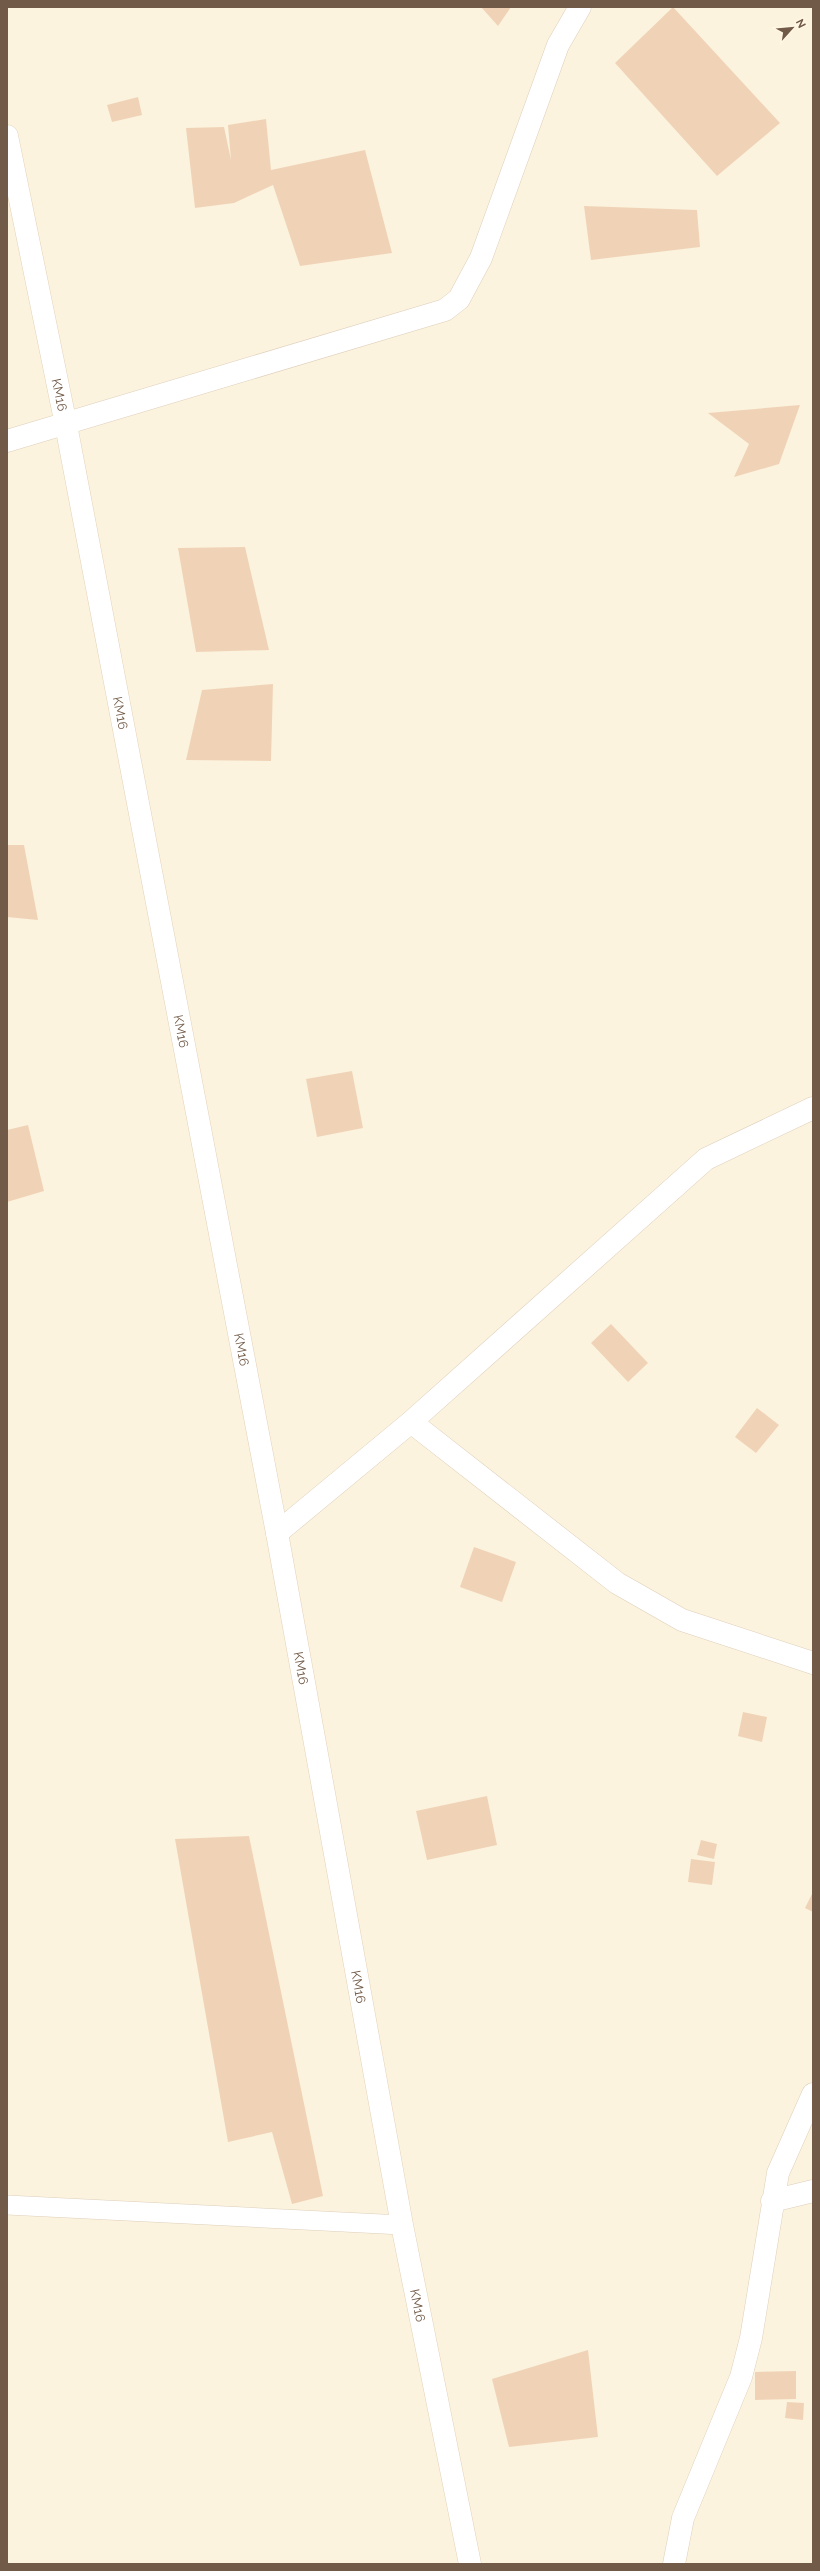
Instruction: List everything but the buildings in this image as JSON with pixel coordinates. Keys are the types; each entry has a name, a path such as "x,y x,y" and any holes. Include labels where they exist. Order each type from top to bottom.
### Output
{"street":[{"path":"7,441 66,425 445,310 459,299 481,258 558,45 580,7"},
{"name":"KM16","path":"7,136 66,425 277,1533 402,2225 470,2564"},
{"path":"277,1533 411,1422 706,1159 813,1108"},
{"path":"411,1422 617,1583 682,1620 813,1663"},
{"path":"674,2564 683,2518 741,2377 751,2338 772,2201 778,2174 813,2094"},
{"path":"772,2201 813,2191"}],"lane":[{"path":"7,2205 402,2225"}]}
